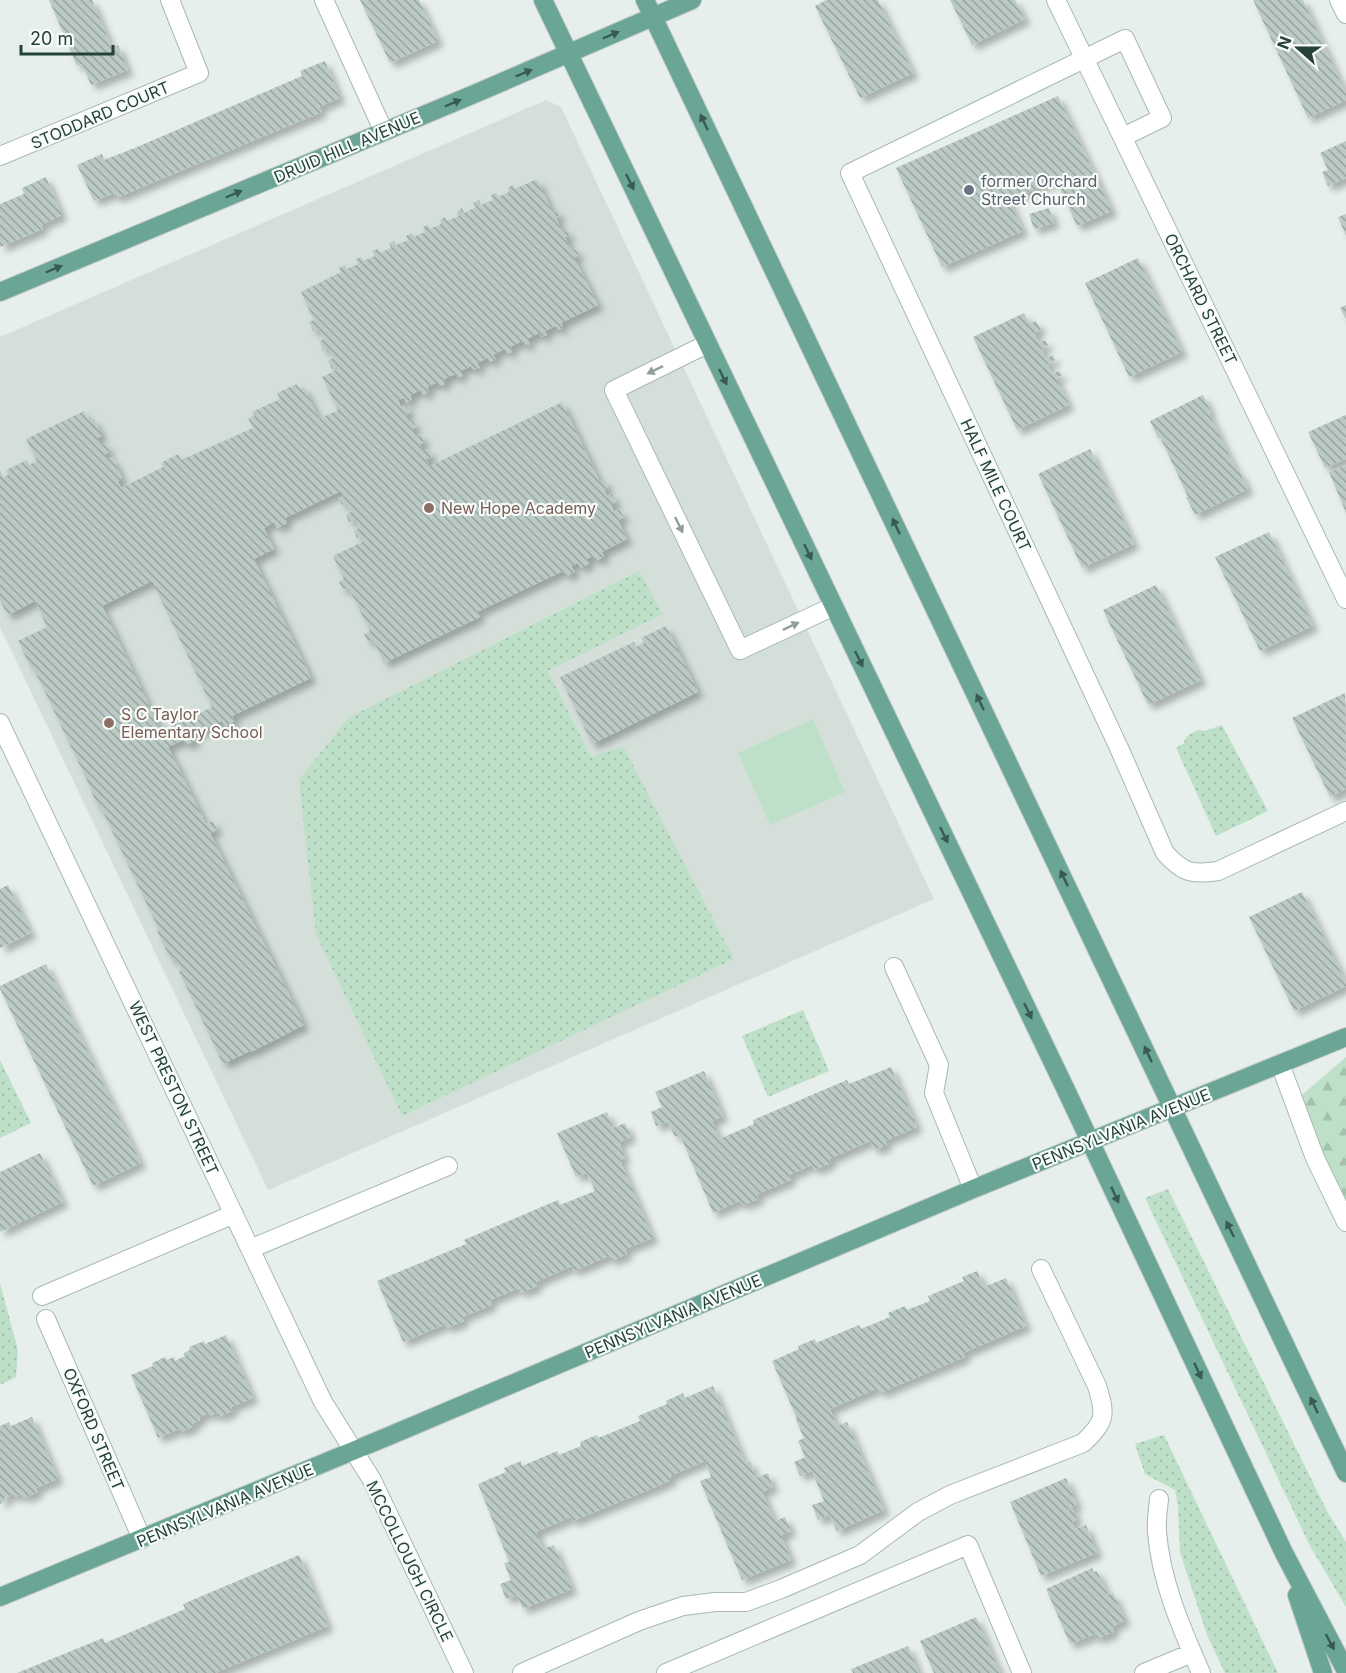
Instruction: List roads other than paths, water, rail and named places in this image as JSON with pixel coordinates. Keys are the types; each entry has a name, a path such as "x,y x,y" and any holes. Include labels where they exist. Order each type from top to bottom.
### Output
{"main road":[{"path":"543,0 1090,1142 1284,1553 1346,1671"},
{"path":"645,0 1346,1473"},
{"name":"DRUID HILL AVENUE","path":"0,292 384,132 692,0"},
{"name":"PENNSYLVANIA AVENUE","path":"0,1597 973,1189 1346,1037"},
{"path":"1284,1553 1323,1673"}],"street":[{"name":"STODDARD COURT","path":"0,156 199,73 170,0"},
{"path":"324,0 384,132"},
{"name":"ORCHARD STREET","path":"1056,0 1346,599"},
{"path":"1339,0 1346,14"},
{"path":"1085,58 1125,39 1162,118 1123,137"},
{"name":"HALF MILE COURT","path":"1085,58 850,173 1119,748 1165,853 1175,864 1189,871 1200,874 1218,871 1346,811"},
{"path":"707,344 614,390 740,650 834,606"},
{"name":"WEST PRESTON STREET","path":"0,723 323,1402 352,1451"},
{"path":"894,967 939,1065 934,1094 973,1189"},
{"path":"1280,1064 1315,1158 1346,1222"},
{"path":"250,1249 448,1166"},
{"path":"42,1296 234,1214"},
{"path":"522,1673 639,1621 683,1606 715,1602 746,1602 781,1589 860,1555 918,1512 950,1495 1083,1443 1095,1432 1102,1420 1103,1407 1097,1386 1041,1269"},
{"name":"OXFORD STREET","path":"46,1319 142,1539"},
{"name":"MCCOLLOUGH CIRCLE","path":"352,1451 372,1480 464,1673"},
{"path":"1159,1499 1157,1530 1169,1596 1201,1673"},
{"path":"666,1673 968,1545 1022,1673"},
{"path":"1144,1673 1192,1653"}],"place":[{"name":"former Orchard Street Church","path":"969,190"},
{"name":"New Hope Academy","path":"429,508"},
{"name":"S C Taylor Elementary School","path":"109,723"}]}
